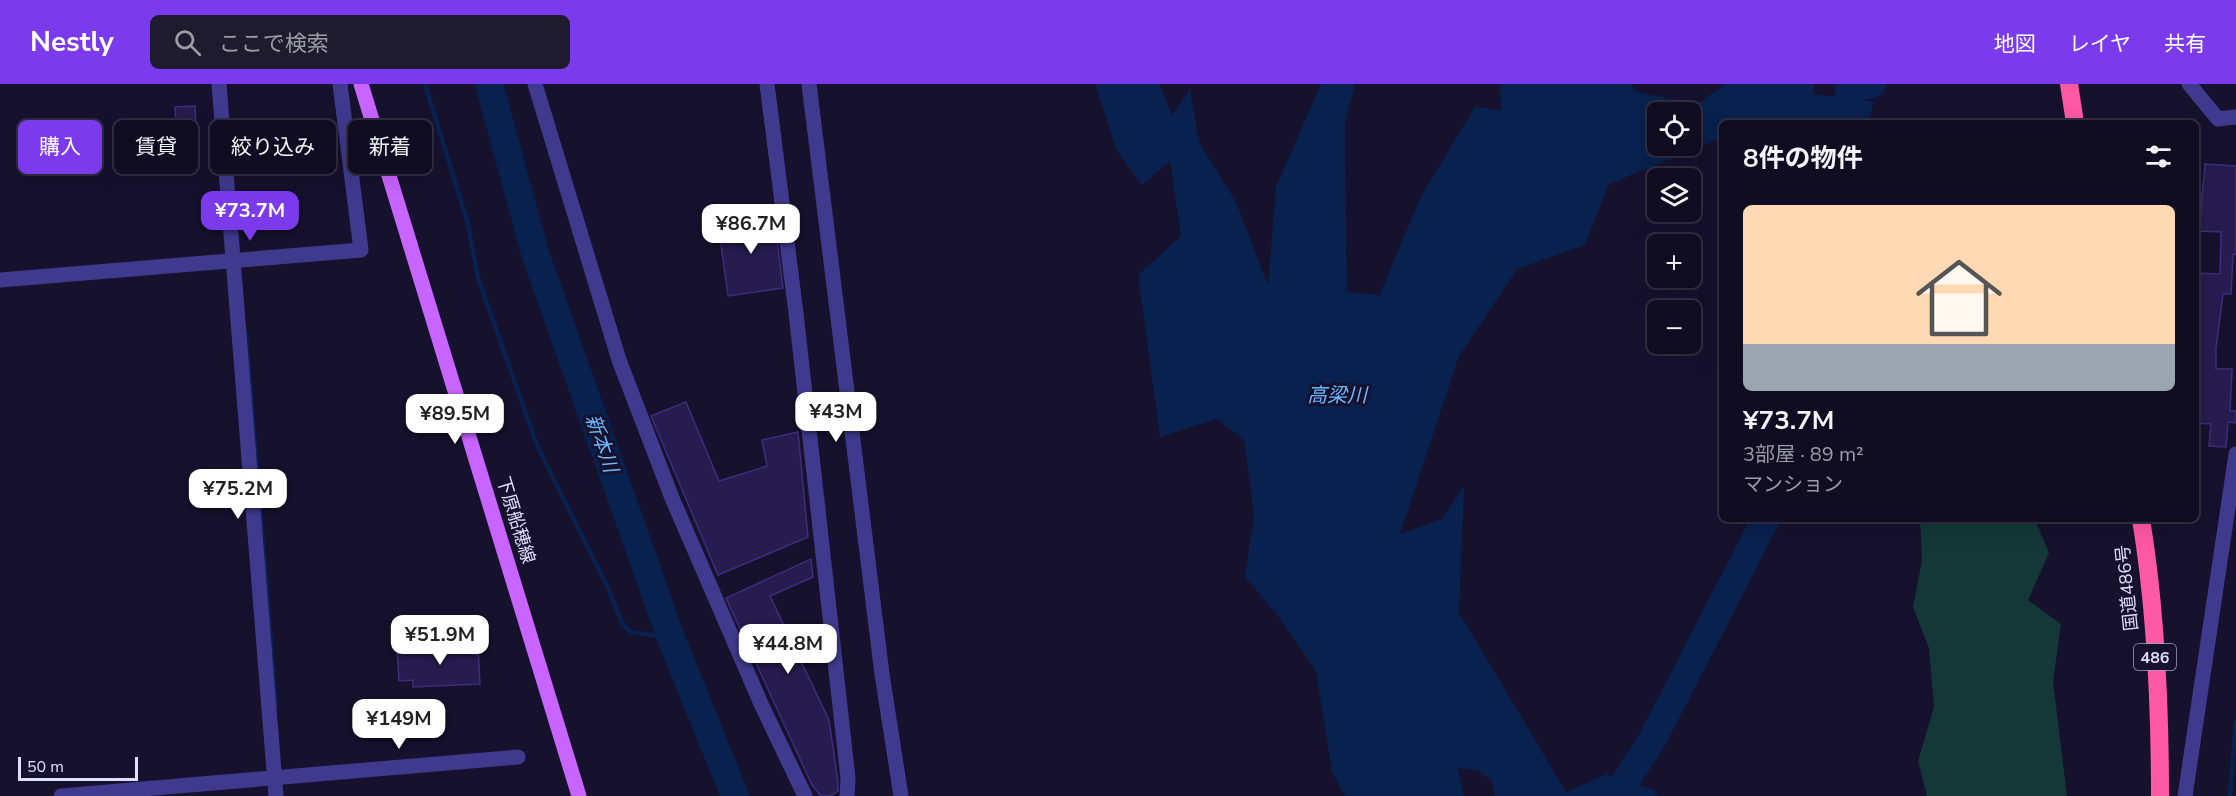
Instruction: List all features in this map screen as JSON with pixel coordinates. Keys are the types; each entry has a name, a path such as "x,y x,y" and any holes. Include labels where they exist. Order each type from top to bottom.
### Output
{"highway":[{"path":"2069,84 2075,120"},
{"name":"国道486号","path":"2141,522 2151,604 2160,729 2160,796"}],"main road":[{"name":"下原船穂線","path":"361,84 579,796"}],"street":[{"path":"219,84 280,777 276,796"},
{"path":"0,280 361,250 340,84"},
{"path":"535,84 619,360 677,509 762,705 805,796"},
{"path":"767,84 834,644 848,777 847,796"},
{"path":"809,84 860,503 901,796"},
{"path":"2189,84 2218,119 2236,117"},
{"path":"2185,796 2236,454"},
{"path":"61,796 518,757"}],"green space":[{"path":"1920,522 2036,522 2049,553 2028,600 2061,624 2053,681 2067,796 1927,796 1918,761 1934,707 1929,648 1913,607 1922,560"}],"water":[{"name":"高梁川","path":"1095,84 1160,84 1172,116 1190,89 1199,142 1236,202 1268,286 1276,187 1321,84 1355,84 1345,122 1347,292 1380,295 1420,198 1475,107 1501,110 1500,84 1631,84 1636,92 1688,102 1647,102 1647,156 1678,156 1609,184 1585,245 1517,269 1459,356 1400,534 1442,519 1464,486 1459,613 1566,792 1607,774 1658,792 1655,796 1495,796 1492,781 1477,770 1457,768 1464,796 1345,796 1332,772 1316,671 1279,617 1245,577 1254,515 1244,440 1217,419 1160,437 1138,275 1181,236 1170,161 1142,185 1117,151"},
{"name":"高梁川","path":"1725,84 1814,84 1814,94 1874,102 1869,120 1719,120 1719,139 1701,147 1701,102"}],"building":[{"path":"195,106 196,120 176,120 175,107"},
{"path":"2205,164 2236,166 2236,254 2233,254 2231,294 2223,294 2216,349 2216,369 2232,369 2230,411 2236,411 2236,423 2228,422 2226,447 2209,446 2211,424 2199,423 2199,273 2220,274 2221,232 2199,231"},
{"path":"774,215 783,288 728,296 718,223"},
{"path":"686,402 719,481 767,466 762,440 798,432 808,537 718,575 651,416"},
{"path":"811,559 813,577 770,596 829,720 838,782 838,791 830,796 821,796 812,785 726,598"},
{"path":"478,646 480,684 413,687 413,680 399,681 397,650"}],"waterway":[{"path":"425,84 468,224 478,278 537,445 608,588 622,623 631,632 671,638"},
{"name":"新本川","path":"489,84 535,253 671,638 735,796"},
{"path":"1847,120 1849,89 1872,84"},
{"path":"246,333 276,705"},
{"path":"1616,796 1652,740 1764,522"},
{"path":"2230,796 2236,720"}]}
